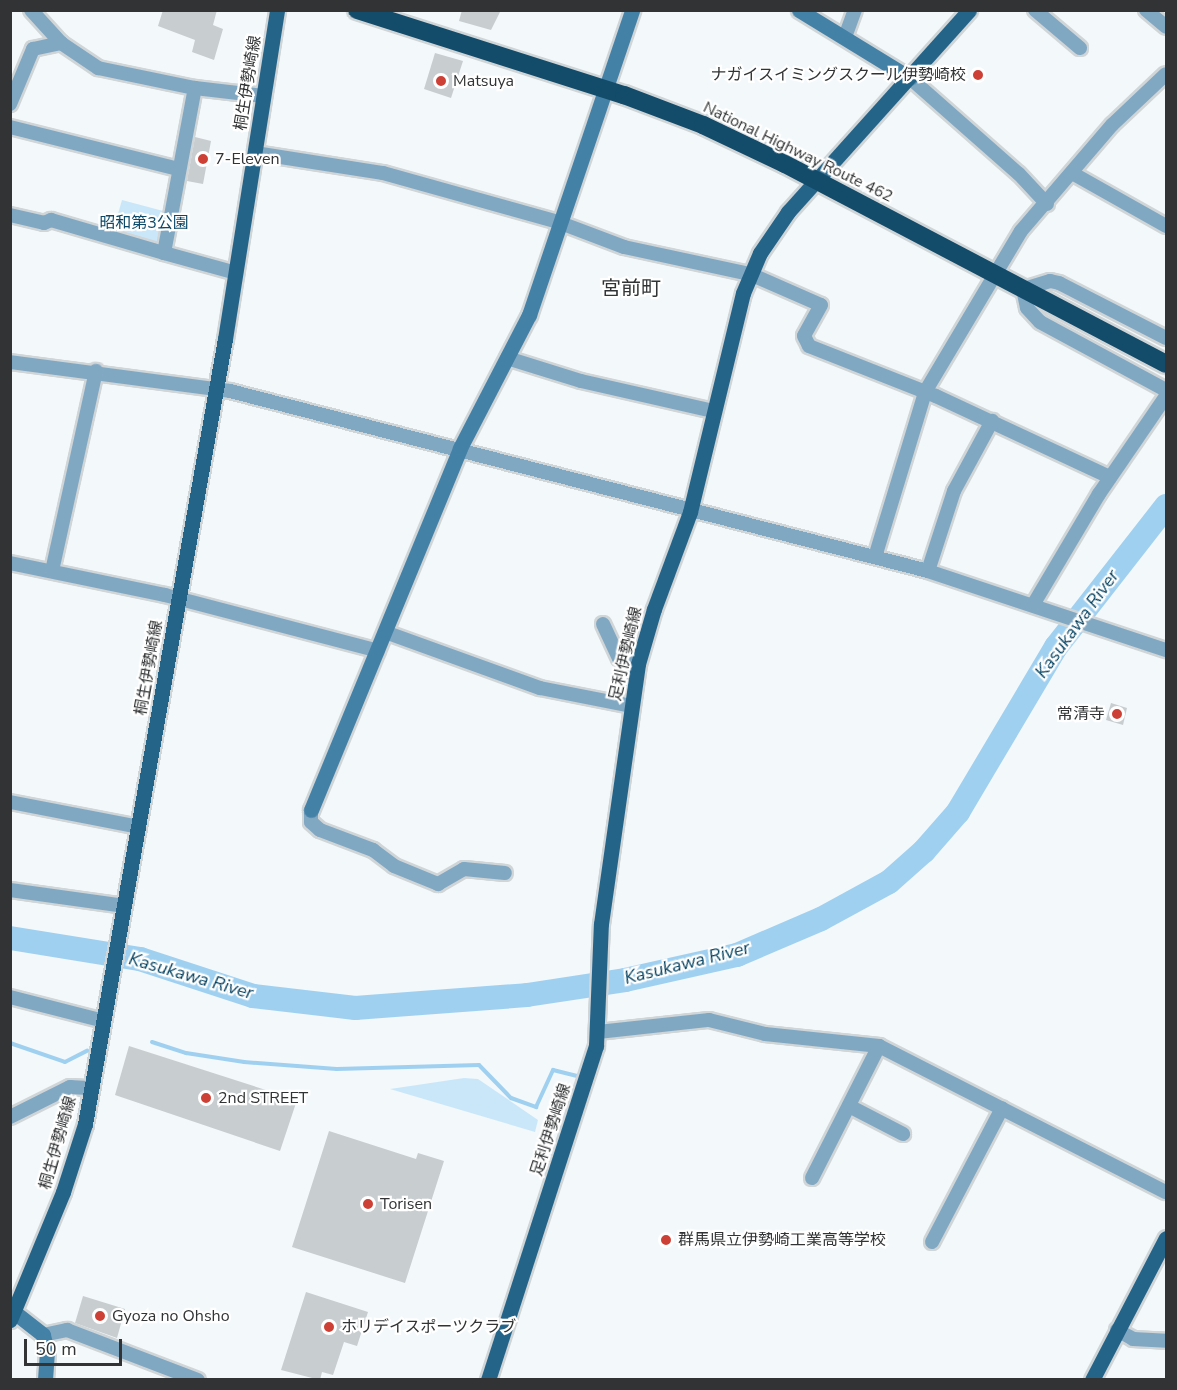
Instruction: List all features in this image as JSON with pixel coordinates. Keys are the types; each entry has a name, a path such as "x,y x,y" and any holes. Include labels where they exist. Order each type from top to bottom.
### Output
{"highway":[{"name":"National Highway Route 462","path":"357,10 605,89 703,125 816,180 1167,364"}],"main road":[{"name":"桐生伊勢崎線","path":"12,1314 63,1192 92,1088 236,273 277,10"},
{"name":"足利伊勢崎線","path":"488,1380 589,1071 598,1030 600,929 638,664 654,609 690,512 713,411 750,274 778,225 969,10"},
{"path":"1092,1380 1167,1238"}],"street":[{"path":"32,10 61,43 98,68 195,88 264,96"},
{"path":"505,873 464,869 438,884 394,866 373,850 320,830 311,822 311,810 460,448 529,315 558,222 632,10"},
{"path":"799,10 910,78 1010,166 1047,204"},
{"path":"845,37 855,10"},
{"path":"1035,10 1080,48"},
{"path":"1146,10 1167,27"},
{"path":"10,104 33,49 61,43"},
{"path":"875,557 926,392 998,275 1021,231 1047,204 1112,125 1167,74"},
{"path":"164,253 195,88"},
{"path":"10,127 179,169"},
{"path":"255,153 383,173 558,222 624,247 750,274 821,305 804,336 809,346 926,392 1110,477"},
{"path":"1072,173 1167,226"},
{"path":"10,215 44,223 51,220 236,273"},
{"path":"1167,338 1059,284 1045,282 1023,289 1032,316 1167,390"},
{"path":"507,358 581,381 713,411"},
{"path":"10,362 96,371 215,388 460,448 690,512 928,571 1167,650"},
{"path":"52,571 96,371"},
{"path":"1036,607 1110,477 1167,396"},
{"path":"928,571 954,491 992,421"},
{"path":"10,563 179,599 378,651"},
{"path":"603,624 619,658 638,664"},
{"path":"385,632 540,688 632,706"},
{"path":"10,802 139,826"},
{"path":"10,890 124,908"},
{"path":"10,997 104,1018"},
{"path":"598,1030 709,1020 765,1034 879,1046 1167,1192"},
{"path":"812,1178 879,1046"},
{"path":"10,1117 70,1087 92,1088"},
{"path":"849,1106 903,1134"},
{"path":"932,1242 1002,1108"},
{"path":"12,1314 43,1335 47,1351 45,1380"},
{"path":"43,1335 68,1330 196,1379"},
{"path":"1117,1330 1133,1339 1167,1341"}],"green space":[{"name":"昭和第3公園","path":"122,200 167,212 161,241 154,244 113,231"},
{"path":"464,1078 478,1079 538,1120 535,1132 390,1089"}],"building":[{"path":"163,10 217,10 213,25 223,29 214,60 192,52 195,40 158,26"},
{"path":"462,10 501,10 491,30 459,21"},
{"path":"435,53 463,61 451,98 424,89"},
{"path":"195,137 211,141 203,184 187,181"},
{"name":"常清寺","path":"1111,703 1127,708 1123,725 1106,720"},
{"name":"2nd STREET","path":"129,1046 297,1100 280,1151 115,1095"},
{"name":"Torisen","path":"329,1131 416,1159 418,1153 444,1161 405,1283 292,1247"},
{"name":"ホリデイスポーツクラブ","path":"306,1292 368,1312 357,1346 344,1342 333,1375 322,1372 320,1380 281,1370"},
{"name":"Gyoza no Ohsho","path":"83,1296 125,1309 117,1338 75,1323"}],"waterway":[{"name":"Kasukawa River","path":"10,938 140,959 253,996 355,1008 527,995 625,980 737,955 821,919 889,882 924,851 958,812 1056,647 1166,506"},
{"path":"152,1042 186,1053 244,1062 337,1069 479,1065 511,1098 536,1107 553,1070 581,1077"},
{"path":"10,1043 65,1062 87,1051"}],"place":[{"name":"ナガイスイミングスクール伊勢崎校","path":"978,75"},
{"name":"Matsuya","path":"441,81"},
{"name":"7-Eleven","path":"203,159"},
{"name":"常清寺","path":"1117,714"},
{"name":"2nd STREET","path":"206,1098"},
{"name":"Torisen","path":"368,1204"},
{"name":"群馬県立伊勢崎工業高等学校","path":"666,1240"},
{"name":"Gyoza no Ohsho","path":"100,1316"},
{"name":"ホリデイスポーツクラブ","path":"329,1327"}],"district":[{"name":"宮前町","path":"631,288"}]}
